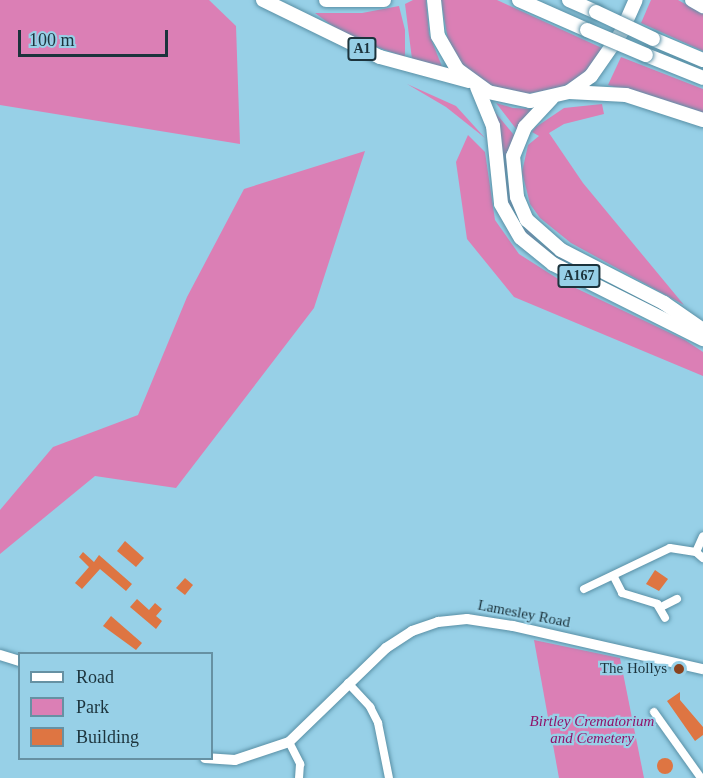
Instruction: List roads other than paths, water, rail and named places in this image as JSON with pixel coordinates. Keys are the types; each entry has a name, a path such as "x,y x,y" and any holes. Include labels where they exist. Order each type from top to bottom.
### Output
{"main road":[{"name":"A1","path":"263,0 380,57 473,84"},
{"path":"326,0 384,0"},
{"name":"A167","path":"434,0 442,46 473,84 493,126 501,204 521,238 554,264 703,339"},
{"path":"519,0 703,78"},
{"path":"569,0 703,60"},
{"name":"A167","path":"473,84 518,100 552,98 568,92 600,66 636,0"},
{"path":"692,0 703,6"},
{"path":"568,92 626,95 703,120"},
{"name":"A167","path":"552,98 525,127 513,156 517,197 527,220 561,250 670,307 703,330"}],"street":[{"path":"696,552 703,536"},
{"path":"584,589 614,577 670,548 696,552 703,558"},
{"path":"614,577 622,593 661,607 677,599"},
{"path":"661,607 665,618"},
{"name":"Lamesley Road","path":"213,759 236,760 288,742 348,684 412,631 466,619 703,669"},
{"path":"0,655 18,660"},
{"path":"348,684 370,707 378,723 389,778"},
{"path":"654,712 701,778"},
{"path":"288,742 300,764 299,778"}],"place":[{"name":"The Hollys","path":"679,669"}],"park label":[{"name":"Birtley Crematorium and Cemetery","path":"592,730"}]}
